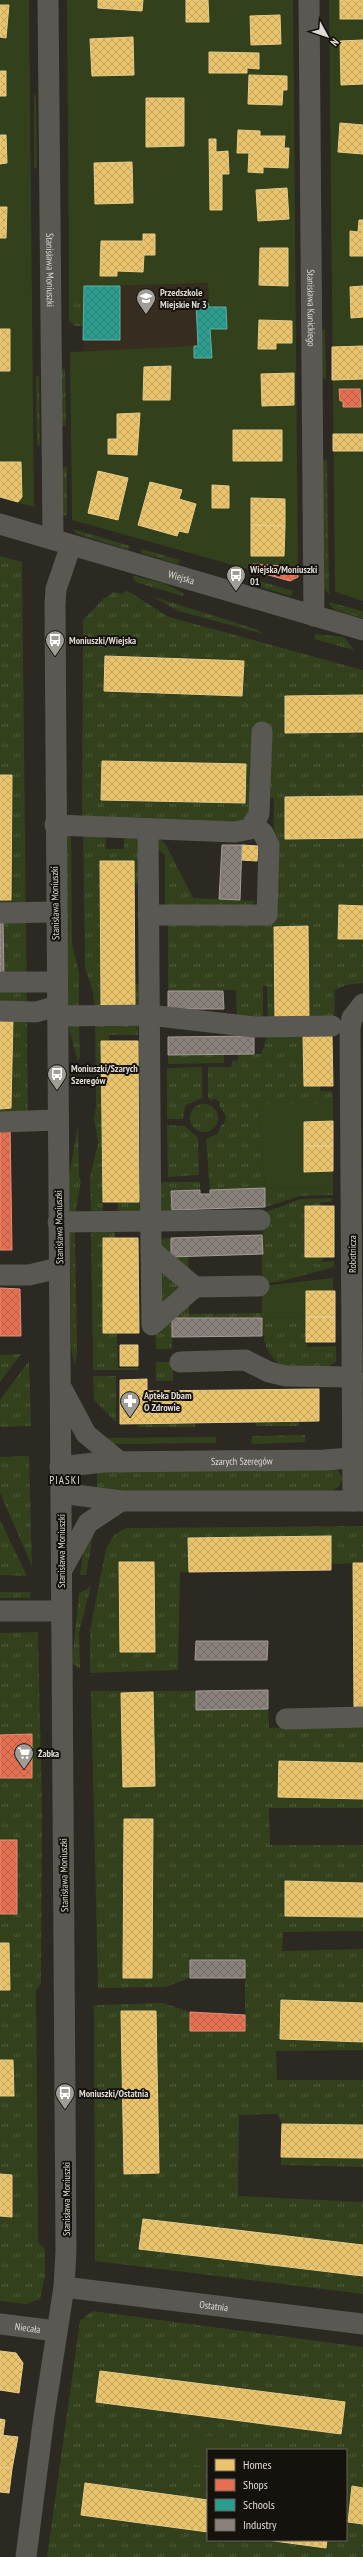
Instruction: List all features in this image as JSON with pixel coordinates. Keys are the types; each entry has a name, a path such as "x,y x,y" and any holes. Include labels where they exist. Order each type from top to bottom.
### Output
{"street":[{"name":"Stanisława Moniuszki","path":"26,2557 56,2331 64,2287 65,1986 55,825 55,604 62,542 48,0"},
{"name":"Stanisława Kunickiego","path":"309,0 314,616"},
{"name":"Wiejska","path":"0,524 363,630"},
{"path":"55,825 239,832 254,825 259,814 262,732"},
{"path":"148,915 267,915 269,845 263,833 254,825"},
{"path":"148,828 148,1015 152,1331 195,1287"},
{"path":"0,913 56,912"},
{"path":"0,982 56,982"},
{"name":"Robotnicza","path":"358,1501 358,1457 353,1377 357,1162 350,1028 360,1007"},
{"path":"0,1011 57,1011 148,1015 254,1027 332,1026"},
{"path":"0,1122 58,1120"},
{"path":"58,1222 260,1220"},
{"path":"151,1250 195,1287 259,1286"},
{"path":"0,1275 29,1275 59,1268"},
{"path":"180,1362 245,1360 268,1372 286,1376 353,1377"},
{"path":"60,1383 72,1412 86,1434 120,1462"},
{"name":"Szarych Szeregów","path":"60,1467 120,1462 358,1457"},
{"path":"61,1493 121,1501 358,1501"},
{"path":"61,1572 88,1523 121,1501"},
{"path":"0,1611 61,1611"},
{"path":"286,1719 363,1717"},
{"name":"Ostatnia","path":"64,2287 363,2324"},
{"name":"Niecała","path":"0,2324 56,2331"}],"shaded area":[{"name":"Przedszkole Miejskie Nr 3","path":"208,283 210,346 83,351 84,286"}],"green space":[{"path":"0,0 29,0 34,507 0,498"},
{"path":"67,0 293,0 298,567 253,564 251,570 72,520 70,352 210,345 208,283 69,287"},
{"path":"329,0 363,0 363,601 335,592"},
{"path":"34,95 36,95 37,168 34,168"},
{"path":"84,286 83,326 75,326 69,320 69,287"},
{"path":"325,329 326,380 321,377 321,331"},
{"path":"62,369 65,369 66,426 62,426"},
{"path":"39,376 40,445 37,446 36,377"},
{"path":"327,460 329,594 324,589 322,461"},
{"path":"63,467 67,467 67,516 63,515"},
{"path":"73,529 130,546 128,550 77,534"},
{"path":"142,549 180,560 177,564 141,553"},
{"path":"0,556 22,562 28,1113 0,1115"},
{"path":"134,576 163,583 184,593 183,596 138,583 133,579"},
{"path":"257,580 293,591 291,596 256,586"},
{"path":"126,590 169,617 363,670 363,983 346,985 335,990 334,1021 309,1021 308,926 274,927 275,1021 268,1022 267,986 263,986 263,1022 237,1019 236,990 168,991 168,919 273,920 274,798 253,799 251,824 82,823 83,620 103,599 114,592 123,594"},
{"path":"151,596 258,630 263,634 179,611"},
{"path":"328,602 363,611 363,618 334,610"},
{"path":"315,634 344,637 354,650 314,639"},
{"path":"83,830 105,831 106,849 124,849 124,832 143,833 143,884 134,884 134,861 100,862 101,1005 135,1005 135,984 144,983 144,1003 134,1010 95,1011 93,992 85,968"},
{"path":"71,832 72,944 79,972 79,1010 67,1007 66,836"},
{"path":"158,837 166,845 193,898 254,901 254,910 165,909 165,855 152,843"},
{"path":"138,1020 138,1035 109,1035 109,1041 101,1041 103,1216 91,1217 90,1177 98,1143 94,1118 96,1106 95,1021"},
{"path":"79,1022 80,1058 78,1061 68,1026"},
{"path":"269,1031 303,1036 304,1086 320,1086 320,1091 332,1091 333,1104 258,1104 265,1188 210,1190 206,1139 217,1134 222,1124 224,1124 226,1116 219,1105 220,1102 214,1098 212,1101 208,1098 208,1067 231,1067 232,1061 238,1060 238,1054 261,1054"},
{"path":"224,1054 224,1063 168,1064 168,1055"},
{"path":"202,1067 202,1098 185,1106 183,1119 167,1119 167,1068"},
{"path":"204,1104 214,1108 218,1118 214,1128 204,1132 194,1128 190,1118 194,1108"},
{"path":"258,1104 333,1104 333,1121 304,1122 305,1172 333,1171 333,1189 265,1188"},
{"path":"78,1125 79,1177 81,1181 75,1214 70,1212 69,1176"},
{"path":"167,1125 185,1126 198,1138 199,1175 168,1177"},
{"path":"155,1182 200,1182 200,1190 172,1191 172,1210 155,1210"},
{"path":"145,1183 146,1208 139,1215 118,1215 118,1202 139,1202 139,1184"},
{"path":"265,1188 333,1189 333,1195 300,1196 265,1207"},
{"path":"332,1198 332,1202 321,1202 320,1206 305,1206 306,1257 323,1257 322,1262 334,1261 334,1267 278,1282 262,1283 262,1235 266,1212 301,1199"},
{"path":"91,1229 115,1229 115,1238 103,1238 103,1333 117,1333 118,1368 139,1368 138,1370 93,1370"},
{"path":"75,1230 77,1350 75,1366 71,1348 70,1233"},
{"path":"171,1238 171,1257 188,1257 189,1274 155,1246 155,1239"},
{"path":"155,1259 190,1287 155,1319"},
{"path":"333,1278 333,1291 306,1292 306,1317 262,1318 262,1286"},
{"path":"189,1301 189,1314 262,1313 262,1318 172,1319 172,1349 156,1349 155,1330"},
{"path":"306,1317 307,1347 336,1346 336,1362 328,1367 281,1366 268,1350 264,1339 262,1318"},
{"path":"21,1354 0,1382 0,1355"},
{"path":"29,1361 31,1426 0,1427 0,1400"},
{"path":"156,1362 173,1362 173,1381 156,1381"},
{"path":"93,1376 116,1376 116,1422 94,1400"},
{"path":"256,1422 299,1422 299,1426 256,1426"},
{"path":"138,1423 195,1423 195,1427 138,1427"},
{"path":"305,1435 305,1442 251,1444 252,1436"},
{"path":"216,1437 216,1443 115,1444 97,1438"},
{"path":"29,1456 32,1566 0,1493 0,1457"},
{"path":"97,1469 337,1469 343,1479 338,1487 332,1491 97,1491"},
{"path":"0,1520 27,1576 0,1575"},
{"path":"363,1526 363,1563 331,1564 330,1536 188,1538 189,1572 180,1572 178,1670 90,1673 90,1630 106,1549 114,1535 126,1528"},
{"path":"93,1535 86,1575 80,1575 84,1545"},
{"path":"91,1585 79,1633 80,1669 72,1663 79,1593 86,1590"},
{"path":"0,1592 31,1592 30,1598 0,1598"},
{"path":"38,1632 42,1807 41,1984 36,1991 38,2242 45,2249 45,2276 40,2299 26,2304 0,2301 0,1633"},
{"path":"91,1691 196,1691 196,1710 268,1709 269,1728 363,1725 363,1808 269,1808 270,1845 363,1845 363,1931 283,1932 282,1951 363,1949 363,2050 276,2051 277,2080 363,2080 363,2167 281,2165 282,2124 278,2114 239,2115 238,2196 363,2202 363,2294 95,2261 94,2005 163,2003 190,2012 191,2031 245,2031 245,1960 190,1960 190,1978 165,1987 98,1988"},
{"path":"92,2311 363,2347 363,2557 47,2557 80,2321"},
{"path":"194,2434 236,2440 235,2449 207,2449 207,2467 190,2464"}],"building: Homes":[{"path":"98,0 143,0 142,11 98,8"},
{"path":"186,0 208,0 209,22 186,22"},
{"path":"340,0 363,0 363,19 340,19"},
{"path":"0,5 9,5 6,38 0,37"},
{"path":"280,15 281,44 251,45 250,16"},
{"path":"133,37 134,75 92,76 90,39"},
{"path":"363,40 363,84 341,85 340,41"},
{"path":"209,52 259,53 259,69 247,68 247,73 209,73"},
{"path":"0,71 6,71 6,96 0,96"},
{"path":"249,75 287,76 287,90 283,90 282,105 248,104"},
{"path":"146,98 184,98 184,146 146,147"},
{"path":"340,123 363,125 363,154 338,152"},
{"path":"238,130 260,131 260,136 285,136 284,148 289,148 288,168 263,167 263,173 248,172 249,153 237,153"},
{"path":"0,135 6,135 7,163 0,164"},
{"path":"209,139 216,139 216,152 228,151 229,174 222,174 222,210 210,210"},
{"path":"132,162 133,203 95,204 94,163"},
{"path":"287,188 289,219 258,221 256,190"},
{"path":"0,207 7,207 6,238 0,238"},
{"path":"359,220 363,220 363,256 350,256 350,231 358,232"},
{"path":"143,234 155,234 155,255 144,255 143,272 117,271 117,276 100,276 101,241 143,241"},
{"path":"260,248 288,248 288,286 259,285"},
{"path":"363,286 363,317 351,318 350,287"},
{"path":"259,320 292,321 292,343 276,343 276,349 258,349"},
{"path":"0,329 10,329 10,371 0,371"},
{"path":"363,346 363,379 332,380 332,347"},
{"path":"171,366 170,400 143,400 144,367"},
{"path":"294,373 294,405 262,406 261,374"},
{"path":"140,413 137,455 108,454 108,439 117,439 117,414"},
{"path":"233,430 282,430 282,461 233,461"},
{"path":"333,434 363,434 363,451 333,451"},
{"path":"0,462 21,462 22,497 18,502 0,497"},
{"path":"98,471 128,478 118,520 88,513"},
{"path":"150,482 182,490 179,499 196,504 188,533 179,531 177,536 138,525"},
{"path":"212,485 229,486 229,508 212,508"},
{"path":"251,498 285,499 285,526 251,525"},
{"path":"251,525 285,526 284,556 251,556"},
{"path":"105,656 244,661 242,696 104,691"},
{"path":"363,695 363,732 285,733 285,696"},
{"path":"102,761 246,764 245,803 101,800"},
{"path":"0,775 12,775 11,900 0,900"},
{"path":"363,796 363,838 285,839 285,797"},
{"path":"242,845 258,846 257,861 241,860"},
{"path":"100,861 134,861 135,1005 101,1005"},
{"path":"339,905 363,906 363,939 338,939"},
{"path":"308,926 309,1021 275,1021 274,927"},
{"path":"0,1018 13,1018 11,1108 0,1109"},
{"path":"303,1036 332,1036 333,1086 304,1086"},
{"path":"101,1041 138,1041 139,1202 103,1202"},
{"path":"333,1121 333,1146 304,1146 304,1122"},
{"path":"304,1146 333,1146 333,1171 304,1172"},
{"path":"305,1206 334,1206 334,1257 305,1257"},
{"path":"103,1238 138,1238 139,1333 103,1333"},
{"path":"306,1291 335,1291 335,1317 306,1317"},
{"path":"306,1317 335,1317 335,1342 306,1342"},
{"path":"120,1345 138,1345 138,1366 120,1366"},
{"path":"147,1379 147,1391 319,1389 319,1421 120,1424 120,1380"},
{"path":"331,1536 331,1570 189,1572 188,1538"},
{"path":"119,1562 154,1562 155,1652 120,1652"},
{"path":"353,1563 363,1563 363,1709 354,1709"},
{"path":"153,1692 155,1786 123,1787 121,1693"},
{"path":"279,1761 363,1763 363,1799 278,1797"},
{"path":"124,1819 153,1819 152,1978 123,1978"},
{"path":"285,1881 363,1883 363,1917 285,1916"},
{"path":"0,1943 9,1943 10,1990 0,1990"},
{"path":"281,2000 363,2003 363,2042 280,2039"},
{"path":"121,2011 156,2011 159,2173 124,2174"},
{"path":"0,2060 13,2060 14,2096 0,2096"},
{"path":"282,2124 363,2125 363,2158 281,2157"},
{"path":"0,2174 12,2175 12,2217 0,2216"},
{"path":"143,2219 363,2245 363,2276 139,2249"},
{"path":"0,2351 16,2353 23,2363 19,2393 0,2390"},
{"path":"100,2371 345,2402 341,2434 96,2402"},
{"path":"0,2419 5,2420 3,2435 0,2435"},
{"path":"0,2435 18,2437 12,2469 0,2467"},
{"path":"0,2467 12,2469 9,2493 0,2492"},
{"path":"85,2483 207,2500 207,2532 81,2515"},
{"path":"352,2486 363,2488 363,2524 348,2522"},
{"path":"274,2541 327,2541 326,2548"}],"building: Shops":[{"path":"339,389 360,389 361,407 343,407 343,401 340,401"},
{"path":"253,564 298,567 298,577 290,581 251,570"},
{"path":"0,1124 10,1124 12,1250 0,1250"},
{"path":"0,1288 20,1289 21,1336 0,1336"},
{"path":"32,1734 32,1778 0,1778 0,1735"},
{"path":"0,1840 17,1840 17,1914 0,1914"},
{"path":"190,2012 245,2015 245,2031 190,2031"}],"building: Schools":[{"path":"84,286 120,286 120,340 83,340"},
{"path":"196,303 208,303 209,307 226,307 227,329 210,329 212,358 194,358 194,346 198,346"}],"building: Industry":[{"path":"222,845 242,845 240,900 219,899"},
{"path":"0,920 3,920 4,979 0,979"},
{"path":"168,991 223,991 224,1009 168,1009"},
{"path":"254,1036 254,1054 168,1055 168,1037"},
{"path":"265,1188 265,1207 172,1210 171,1191 200,1190 200,1194 210,1194 210,1190"},
{"path":"262,1235 263,1254 171,1257 171,1238"},
{"path":"172,1318 262,1318 262,1336 172,1337"},
{"path":"196,1641 268,1641 267,1660 195,1660"},
{"path":"268,1690 268,1709 196,1710 196,1691"},
{"path":"190,1960 245,1960 245,1978 190,1978"}],"place":[{"name":"Przedszkole Miejskie Nr 3","path":"146,315"},
{"name":"Wiejska/Moniuszki 01","path":"236,592"},
{"name":"Moniuszki/Wiejska","path":"55,657"},
{"name":"Moniuszki/Szarych Szeregów","path":"57,1091"},
{"name":"Apteka Dbam O Zdrowie","path":"130,1418"},
{"name":"Żabka","path":"24,1770"},
{"name":"Moniuszki/Ostatnia","path":"65,2110"}],"district":[{"name":"PIASKI","path":"65,1480"}]}
